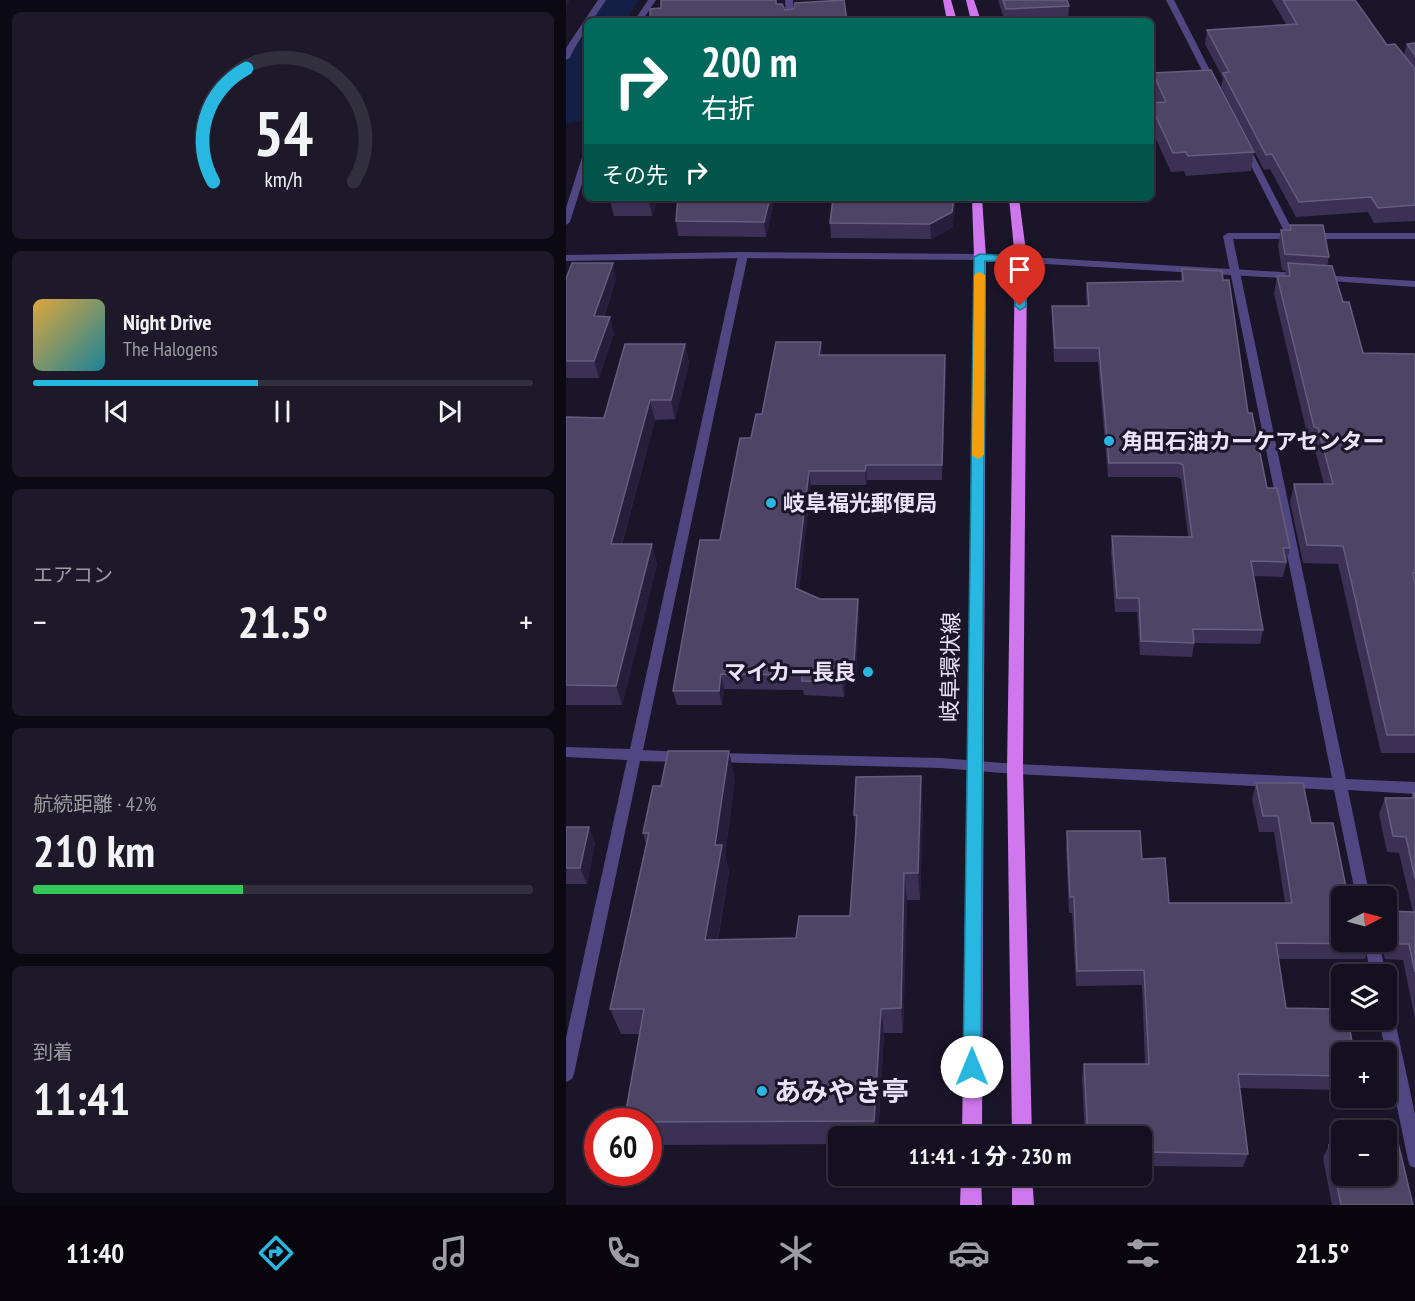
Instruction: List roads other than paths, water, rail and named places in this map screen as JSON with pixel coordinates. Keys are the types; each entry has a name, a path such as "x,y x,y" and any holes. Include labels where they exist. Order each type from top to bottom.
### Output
{"main road":[{"path":"947,0 951,18"},
{"path":"970,0 975,18"},
{"name":"岐阜環状線","path":"972,1126 980,257 977,201"},
{"path":"1014,201 1020,259 1015,769 1022,1126"},
{"path":"971,1186 971,1205"},
{"path":"1022,1186 1023,1205"}],"street":[{"path":"590,18 602,0"},
{"path":"640,18 652,0"},
{"path":"789,0 790,18"},
{"path":"1170,0 1217,92"},
{"path":"566,58 569,49 584,26"},
{"path":"1243,143 1290,235"},
{"path":"566,222 584,164"},
{"path":"1360,886 1228,236 1415,236"},
{"path":"566,1074 743,255"},
{"path":"566,258 743,255 980,257 1415,284"},
{"path":"566,752 635,756 975,765 1015,769 1415,788"},
{"path":"1389,1030 1415,1160"}],"waterway":[{"path":"607,18 619,0"},
{"path":"566,111 584,54"}],"place":[{"name":"角田石油カーケアセンター","path":"1109,441"},
{"name":"岐阜福光郵便局","path":"771,503"},
{"name":"マイカー長良","path":"868,672"},
{"name":"あみやき亭","path":"762,1091"}]}
